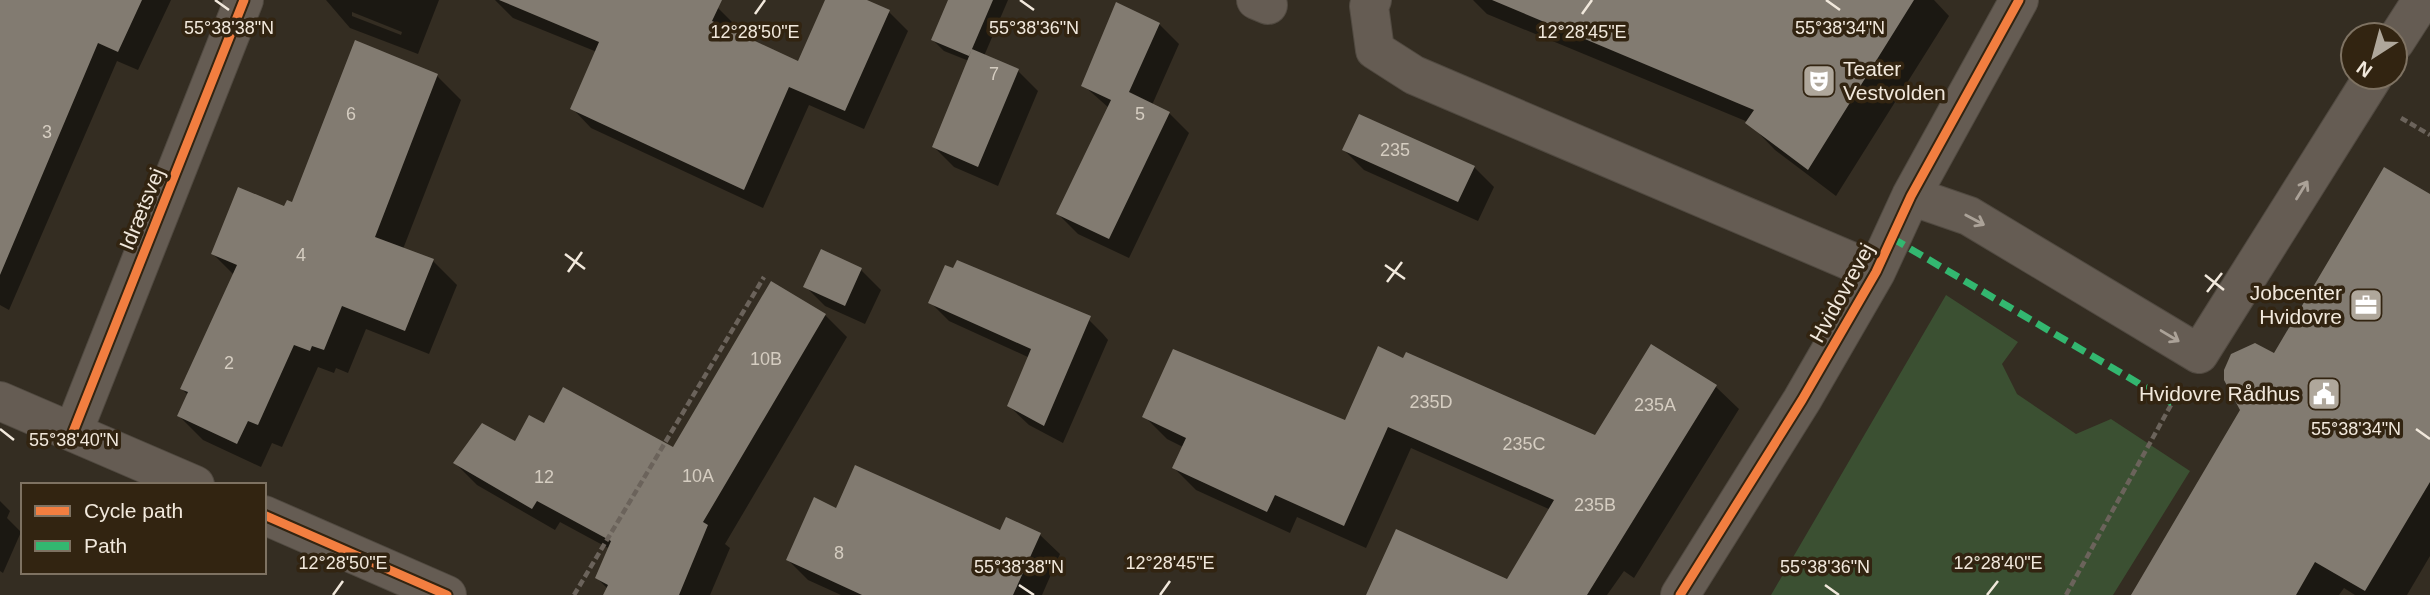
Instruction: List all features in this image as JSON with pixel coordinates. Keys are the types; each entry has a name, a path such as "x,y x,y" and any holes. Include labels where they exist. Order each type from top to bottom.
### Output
{"street":[{"name":"Idrætsvej","path":"74,432 244,0"},
{"path":"1372,0 1369,6 1375,50 1414,75 1876,272"},
{"name":"Hvidovrevej","path":"1680,595 1802,400 1876,272 1911,196 2019,0"},
{"path":"2408,21 2421,0"},
{"path":"1911,196 1969,216 2199,354 2364,91"},
{"path":"0,401 190,483"},
{"path":"266,516 447,595"}],"path":[{"path":"574,595 764,277"},
{"path":"2066,595 2199,354"}],"green space":[{"path":"1946,295 2018,342 2002,364 2017,394 2076,434 2111,419 2190,471 2113,595 1771,595"}],"building":[{"path":"0,0 142,0 118,52 98,43 0,275"},
{"path":"499,0 722,0 712,21 798,61 825,0 867,0 890,10 845,111 789,87 744,190 570,109 599,42"},
{"path":"948,0 993,0 969,56 931,40"},
{"path":"1492,0 1914,0 1808,170 1745,123 1754,110"},
{"path":"1116,2 1160,23 1129,92 1170,112 1109,239 1056,214 1111,100 1081,86"},
{"path":"355,40 438,74 375,237 434,259 405,331 342,306 324,350 312,346 310,351 294,345 258,425 248,421 237,444 177,416 188,392 180,389 237,265 211,254 238,187 284,206 287,200 292,202"},
{"path":"972,49 1019,69 978,167 932,147"},
{"path":"1359,114 1475,166 1458,202 1342,150"},
{"path":"2384,167 2430,194 2430,482 2365,591 2315,562 2296,595 2131,595 2240,410 2224,380 2224,370 2231,354 2255,343 2274,353"},
{"path":"821,249 862,268 845,306 803,287"},
{"path":"957,260 1091,316 1044,426 1007,406 1031,349 928,303 945,265 953,268"},
{"path":"771,281 826,314 703,522 708,525 679,595 603,595 608,585 595,578 611,541 537,501 532,509 453,463 482,423 515,441 529,415 544,423 563,387 673,447"},
{"path":"1651,344 1717,385 1587,595 1366,595 1396,529 1507,579 1554,500 1388,427 1344,526 1275,495 1267,512 1172,468 1186,438 1142,417 1173,349 1345,420 1378,346 1403,358 1406,352 1595,435"},
{"path":"855,465 1000,530 1006,517 1041,533 1013,595 862,595 786,560 814,497 836,508"}],"marked path":[{"path":"1892,238 2172,403"}],"cycle path":[{"path":"73,432 244,0"},
{"path":"1680,595 1802,400 1876,272 1911,196 2019,0"},
{"path":"266,516 447,595"}],"place":[{"name":"Teater Vestvolden","path":"1819,81"},
{"name":"Jobcenter Hvidovre","path":"2366,305"},
{"name":"Hvidovre Rådhus","path":"2324,394"}]}
